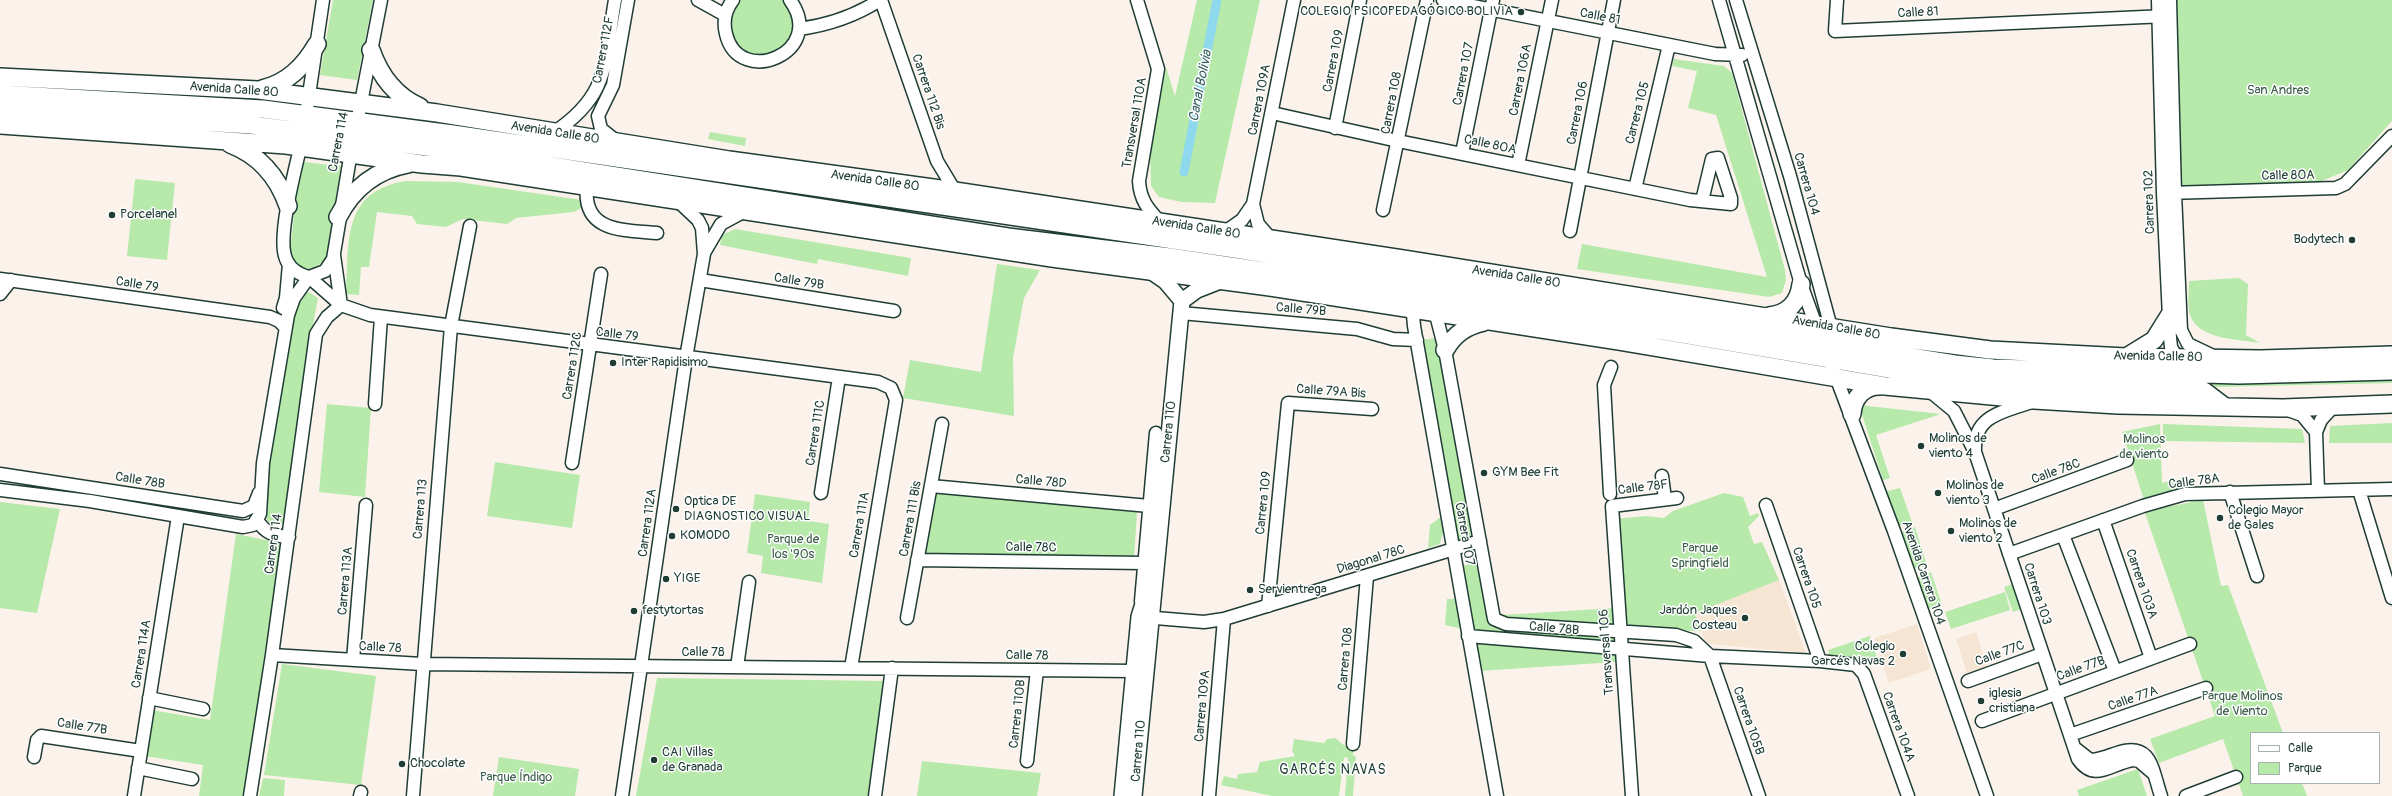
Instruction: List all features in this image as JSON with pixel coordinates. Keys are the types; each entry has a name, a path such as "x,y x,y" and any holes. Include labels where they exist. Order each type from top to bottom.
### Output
{"highway":[{"path":"258,90 283,82 294,74 303,65 317,44"},
{"path":"371,50 379,70 392,88 412,104 437,113"},
{"name":"Avenida Calle 80","path":"0,77 258,90 361,102 437,113 553,133 955,191 1403,259 1832,327 1990,350 2126,357 2220,358 2392,355"},
{"name":"Avenida Calle 80","path":"0,94 263,109 307,114 354,137 422,164 461,167 1152,272 1270,287 1419,294 1437,314 1619,340 1885,386 1931,392 2034,400 2225,407 2283,408 2392,404"},
{"name":"Avenida Calle 80","path":"0,110 251,125 302,139"},
{"name":"Avenida Calle 80","path":"0,125 211,139 302,139 354,137 548,164 1008,237 1170,256 1419,294 1831,351 1973,380 2059,386 2204,391"},
{"name":"Avenida Calle 80","path":"354,137 1648,328 1831,351 1993,368 2188,374 2289,375 2392,371"},
{"path":"211,139 239,147 263,164 278,183 288,206"},
{"path":"338,217 351,196 368,180 392,168 422,164"},
{"path":"1247,268 1270,287"},
{"path":"1766,316 1785,312 1792,306 1798,298 1801,284"},
{"path":"2126,357 2138,352 2154,340 2169,316"},
{"path":"1445,350 1459,332 1467,327 1486,322"},
{"path":"1619,340 1648,328"},
{"path":"1852,414 1853,405 1860,394 1872,387 1885,386"},
{"path":"2204,391 2225,407"}],"main road":[{"path":"1152,272 1165,281 1181,307 1197,290 1220,280"},
{"name":"Carrera 110","path":"1134,796 1145,618 1155,506 1181,307"},
{"name":"Carrera 110","path":"1122,796 1134,671 1145,618"}],"street":[{"path":"309,277 297,272 289,264 284,250 288,206 307,114 323,0"},
{"name":"Carrera 112F","path":"553,133 584,109 600,85 615,0"},
{"name":"Carrera 112F","path":"618,142 601,129 598,116 613,85 628,0"},
{"path":"698,0 725,15"},
{"path":"734,0 725,15 724,27 727,39 733,49 742,57 754,61 774,60 784,55 794,43 799,29 799,17 790,0"},
{"path":"799,29 839,21 861,12 881,0"},
{"name":"Carrera 112 Bis","path":"881,0 937,161 955,191"},
{"name":"Transversal 110A","path":"1137,0 1158,69 1139,181 1140,192 1144,204 1160,222"},
{"name":"Carrera 109A","path":"1225,232 1242,220 1253,204 1294,0"},
{"name":"Carrera 109","path":"1335,128 1360,0"},
{"name":"Carrera 108","path":"1383,210 1427,0"},
{"name":"Calle 81","path":"1443,0 1492,5 1547,21 1669,45 1735,55 1753,55"},
{"name":"Carrera 106A","path":"1518,165 1552,0"},
{"name":"Carrera 106","path":"1570,232 1614,0"},
{"name":"Carrera 104","path":"1719,0 1801,284 1815,324 1831,351 1838,378"},
{"name":"Carrera 104","path":"1736,0 1790,176 1832,327 1831,351"},
{"name":"Calle 81","path":"1837,0 1835,31 2165,16"},
{"name":"Carrera 102","path":"2158,0 2165,16"},
{"name":"Carrera 102","path":"2170,0 2165,16 2169,193 2169,316 2171,347 2175,357 2204,391"},
{"name":"Carrera 114","path":"257,520 262,504 261,488 285,327 294,298 309,277 325,271 334,253 338,217 381,1"},
{"name":"Carrera 107","path":"1462,153 1492,5"},
{"name":"Carrera 105","path":"1634,188 1669,45"},
{"name":"Calle 80A","path":"1272,113 1398,142 1462,153 1580,178 1702,201"},
{"name":"Calle 80A","path":"2169,193 2336,188 2345,184 2392,136"},
{"path":"587,186 586,205 590,214 598,221 606,226 657,233"},
{"name":"Carrera 102","path":"2169,193 2183,336 2188,344 2198,351 2220,358"},
{"name":"Carrera 112A","path":"622,796 686,358 704,254 702,228 698,220 676,200"},
{"name":"Carrera 109A","path":"1253,204 1258,224 1271,239"},
{"name":"Carrera 112A","path":"704,254 721,224 746,210"},
{"name":"Carrera 113","path":"413,796 422,664 451,326 470,226"},
{"path":"334,253 340,305"},
{"path":"1403,259 1419,294"},
{"path":"270,317 281,310 285,304 289,264"},
{"name":"Carrera 112C","path":"572,463 601,274"},
{"name":"Calle 79","path":"309,277 340,305 362,314 590,346 878,382 891,388"},
{"path":"0,294 6,280"},
{"name":"Calle 79","path":"6,280 270,317"},
{"name":"Calle 79B","path":"700,280 894,310"},
{"name":"Carrera 107","path":"1419,294 1417,340 1452,549 1497,796"},
{"name":"Carrera 114","path":"250,796 289,537 316,334 327,316 340,305"},
{"name":"Calle 79B","path":"1181,307 1357,329 1393,339 1417,340"},
{"name":"Carrera 107","path":"1437,314 1445,350 1493,614 1497,621"},
{"path":"270,317 285,327"},
{"path":"375,404 381,317"},
{"name":"Transversal 106","path":"1611,367 1604,385 1632,796"},
{"name":"Carrera 111C","path":"821,493 839,377"},
{"name":"Avenida Carrera 104","path":"1838,378 1987,796"},
{"name":"Carrera 111A","path":"851,668 896,400 891,388"},
{"name":"Carrera 103","path":"1931,392 1954,411 1975,452 2078,759 2089,770 2101,770 2134,760 2146,766 2153,773 2161,796"},
{"name":"Carrera 103","path":"1975,452 1977,432 1986,420 2034,400"},
{"name":"Carrera 109","path":"1268,606 1288,403"},
{"name":"Calle 79A Bis","path":"1288,403 1372,409"},
{"path":"2318,491 2316,432 2321,420 2333,406"},
{"path":"2283,408 2302,415 2316,432"},
{"name":"Carrera 111 Bis","path":"907,618 942,424"},
{"name":"Carrera 110","path":"1155,506 1156,433"},
{"name":"Calle 78C","path":"1994,510 2127,460"},
{"name":"Calle 78B","path":"0,474 243,511 254,506 261,488"},
{"name":"Calle 78F","path":"1611,500 1671,499 1662,476"},
{"name":"Calle 78D","path":"931,486 1155,506"},
{"name":"Calle 78A","path":"2009,554 2103,520 2170,498 2201,493 2392,489"},
{"path":"0,490 90,502 243,527 253,525 257,520 262,528 268,533 289,537"},
{"path":"2358,490 2392,598"},
{"path":"2230,492 2257,576"},
{"name":"Carrera 113A","path":"353,660 366,505"},
{"name":"Carrera 105","path":"1766,505 1820,661"},
{"name":"Carrera 114A","path":"134,796 178,516"},
{"name":"Carrera 103A","path":"2103,520 2151,658"},
{"path":"2064,535 2115,671"},
{"name":"Diagonal 78C","path":"1224,619 1480,541"},
{"name":"Calle 78C","path":"918,560 1150,563"},
{"name":"Carrera 108","path":"1353,744 1367,576"},
{"path":"737,667 749,582"},
{"path":"1145,618 1204,622 1224,619"},
{"name":"Carrera 109A","path":"1209,796 1224,619"},
{"name":"Calle 78B","path":"1497,621 1506,624 1686,637 1701,645 1710,656"},
{"name":"Calle 78B","path":"1468,636 1710,656 1820,661 1856,665 1861,669"},
{"name":"Calle 77B","path":"1982,721 2190,644"},
{"name":"Calle 77C","path":"1968,681 2042,654"},
{"name":"Calle 78","path":"272,655 422,664 1134,671"},
{"name":"Carrera 105B","path":"1710,656 1759,796"},
{"path":"875,796 892,668"},
{"name":"Carrera 104A","path":"1861,669 1908,796"},
{"name":"Carrera 110B","path":"1027,761 1037,670"},
{"name":"Calle 77A","path":"2071,740 2206,688"},
{"path":"149,698 203,709"},
{"name":"Calle 77B","path":"34,757 37,740 42,736 141,751"},
{"path":"138,768 192,779"},
{"path":"2186,796 2236,777"}],"shaded area":[{"name":"Jardón Jaques Costeau","path":"1779,580 1806,653 1709,644 1705,640 1695,613"},
{"name":"Colegio Garcés Navas 2","path":"1917,624 1931,669 1889,683 1874,638"},
{"path":"1976,632 1988,670 1968,677 1956,639"}],"green space":[{"path":"333,0 373,0 357,80 320,75"},
{"path":"741,0 783,0 791,14 793,29 788,43 782,49 774,54 760,55 748,53 738,47 734,42 730,30 730,17 733,10"},
{"path":"1197,0 1260,0 1215,203 1181,202 1159,197 1151,186 1150,154 1166,67 1175,96"},
{"name":"San Andres","path":"2175,0 2392,0 2392,121 2348,170 2322,181 2182,186"},
{"path":"1674,59 1724,66 1732,73 1785,270 1786,280 1782,293 1769,297 1577,269 1582,244 1767,277 1716,115 1688,108 1697,71 1672,66"},
{"path":"710,132 746,138 745,146 708,139"},
{"path":"304,162 341,166 326,258 315,267 305,270 296,264 290,251 296,198"},
{"path":"135,179 175,183 167,260 127,256"},
{"path":"406,181 458,182 582,200 581,208 574,212 516,218 507,224 463,219 446,227 417,224 412,216 377,212 369,267 361,267 359,295 346,294 349,238 353,222 359,208 370,196 385,187"},
{"path":"735,229 911,258 908,276 818,259 817,264 720,245 722,235"},
{"path":"997,264 1040,270 1024,298 1013,358 1014,416 903,398 910,360 981,372"},
{"path":"2239,278 2248,284 2246,335 2260,343 2231,339 2210,334 2194,323 2190,315 2188,303 2189,281"},
{"path":"307,291 318,298 304,372 289,484 288,515 284,524 271,525 267,520 269,456 276,425 288,339 298,305"},
{"path":"1438,338 1473,537 1457,542 1420,340"},
{"path":"2392,377 2392,383 2215,387 2208,380"},
{"path":"327,404 371,408 365,497 319,492"},
{"path":"1859,405 1941,414 1876,435 1890,478 1883,480"},
{"path":"2392,423 2392,443 2329,443 2330,426"},
{"name":"Molinos de viento","path":"2160,424 2162,483 2181,478 2184,489 2144,500 2122,432"},
{"path":"2163,424 2302,429 2305,443 2163,441"},
{"path":"495,462 580,475 572,528 487,516"},
{"path":"1900,488 1912,522 1895,527 1883,492"},
{"path":"941,489 1137,512 1134,559 929,556 924,553 935,491"},
{"name":"Parque Springfield","path":"1724,493 1743,497 1750,516 1758,513 1759,516 1748,527 1754,544 1762,542 1779,580 1695,613 1701,631 1626,629 1614,519 1646,516 1664,518 1673,511"},
{"name":"Parque de los '90s","path":"755,494 810,502 808,521 829,524 822,583 761,573 763,556 747,553"},
{"name":"Parque Molinos de Viento","path":"2203,500 2221,586 2228,585 2283,732 2250,732 2250,784 2302,784 2307,796 2243,796 2223,739 2159,763 2150,739 2215,716 2145,513"},
{"path":"0,502 60,509 37,613 0,608"},
{"path":"1442,516 1445,533 1442,535 1440,544 1428,548 1430,525"},
{"path":"1915,527 1927,565 1911,570 1899,533"},
{"path":"236,534 281,543 244,796 199,796 203,765 145,756 152,710 210,720"},
{"path":"1479,562 1493,626 1615,635 1616,643 1472,633 1461,566"},
{"path":"1931,572 1942,605 1927,610 1916,578"},
{"path":"2013,584 2022,609 2013,612 2004,587"},
{"path":"2005,592 2010,610 1951,629 1945,612"},
{"path":"1447,599 1456,599 1462,626 1459,628 1445,625"},
{"path":"1615,608 1615,626 1503,620 1503,615"},
{"path":"1870,636 1877,658 1831,660 1828,650"},
{"path":"1477,644 1615,652 1615,662 1480,671"},
{"path":"282,664 376,676 361,785 264,775"},
{"path":"657,678 887,681 871,796 636,796"},
{"path":"1335,738 1345,746 1354,747 1353,755 1356,757 1353,796 1345,796 1348,758 1344,757 1339,796 1272,796 1221,785 1224,776 1237,779 1238,774 1257,772 1260,762 1295,756 1292,751 1294,739 1324,743 1327,739"},
{"name":"Parque Índigo","path":"499,757 579,769 575,796 493,796"},
{"path":"922,761 1041,773 1037,796 917,796"},
{"path":"2138,769 2147,796 2079,796 2077,790"},
{"path":"263,778 285,780 284,796 259,796"}],"waterway":[{"name":"Canal Bolivia","path":"1184,172 1217,0"}],"place":[{"name":"COLEGIO PSICOPEDAGÓGICO BOLIVIA","path":"1521,12"},
{"name":"Porcelanel","path":"112,215"},
{"name":"Bodytech","path":"2352,240"},
{"name":"Inter Rapidisimo","path":"613,363"},
{"name":"Molinos de viento 4","path":"1921,446"},
{"name":"GYM Bee Fit","path":"1484,473"},
{"name":"Molinos de viento 3","path":"1938,493"},
{"name":"Optica DE DIAGNOSTICO VISUAL","path":"676,509"},
{"name":"Colegio Mayor de Gales","path":"2220,518"},
{"name":"Molinos de viento 2","path":"1951,531"},
{"name":"KOMODO","path":"672,536"},
{"name":"YIGE","path":"666,579"},
{"name":"Servientrega","path":"1250,590"},
{"name":"festytortas","path":"634,611"},
{"name":"Jardón Jaques Costeau","path":"1745,618"},
{"name":"Colegio Garcés Navas 2","path":"1903,654"},
{"name":"iglesia cristiana","path":"1981,701"},
{"name":"CAI Villas de Granada","path":"654,760"},
{"name":"Chocolate","path":"402,764"}],"district":[{"name":"GARCÉS NAVAS","path":"1333,770"}]}
